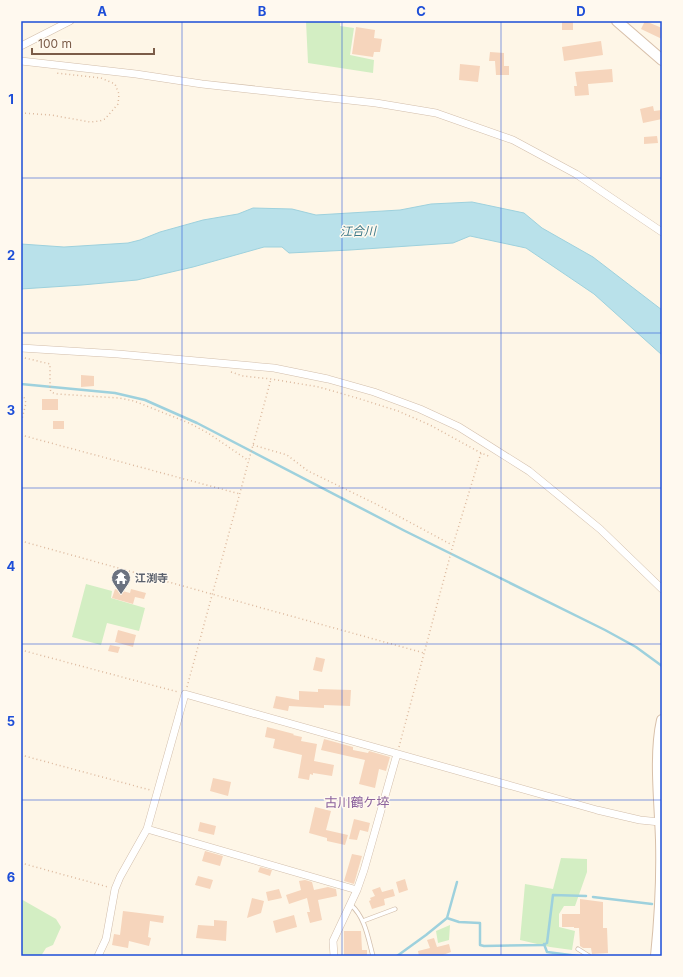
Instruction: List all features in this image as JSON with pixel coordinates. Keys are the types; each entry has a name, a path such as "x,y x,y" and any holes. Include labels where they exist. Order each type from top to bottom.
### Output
{"street":[{"path":"21,46 70,21"},
{"path":"617,21 662,60"},
{"path":"21,61 136,74 202,84 376,103 436,113 513,140 576,174 662,232"},
{"path":"21,348 126,354 274,368 328,379 374,392 420,409 459,427 528,471 600,529 662,589"},
{"path":"98,956 106,939 115,889 120,877 147,829 185,694 597,810 640,820 660,822"},
{"path":"656,956 662,888 659,746 662,720"},
{"path":"334,956 333,941 357,890 364,870 397,754"},
{"path":"147,829 357,890"}],"lane":[{"path":"350,904 358,911 373,956"},
{"path":"362,921 395,909"},
{"path":"578,949 589,956"}],"path":[{"path":"21,113 51,115 90,122 105,119 118,104 119,94 114,84 101,78 51,72"},
{"path":"21,357 50,364 51,392 56,394 119,398 134,402 189,423 249,461"},
{"path":"229,372 243,376 271,378 319,387 398,411 430,425 481,453 492,457"},
{"path":"21,650 185,694 271,378"},
{"path":"21,396 24,397 26,403 21,423"},
{"path":"21,435 240,494"},
{"path":"253,445 287,455 308,471 376,504 453,546"},
{"path":"397,754 453,546 481,453"},
{"path":"21,541 424,653"},
{"path":"21,755 158,792"},
{"path":"21,863 115,889"}],"green space":[{"path":"306,21 340,21 340,26 354,28 350,55 374,60 373,73 308,63"},
{"path":"86,584 112,591 111,598 145,608 139,631 107,623 101,645 72,637"},
{"path":"561,858 587,859 587,872 575,906 564,906 559,914 559,927 575,931 572,950 550,947 520,940 525,884 553,889"},
{"path":"21,899 56,919 61,927 53,945 46,948 41,956 21,956"},
{"path":"450,925 449,940 438,943 436,931"}],"water":[{"name":"江合川","path":"472,202 524,213 542,228 593,257 662,310 662,355 594,294 526,248 470,236 453,243 350,250 289,253 282,247 264,247 193,267 137,280 21,289 21,244 64,247 128,243 160,232 203,220 238,214 253,208 292,209 316,215 400,210 431,204"}],"building":[{"path":"562,21 573,21 573,30 562,30"},
{"path":"645,21 662,28 662,39 641,29"},
{"path":"356,27 375,30 374,38 382,39 380,52 374,52 373,57 352,54"},
{"path":"601,41 603,55 564,61 562,47"},
{"path":"490,52 504,53 504,66 509,66 509,75 496,75 495,61 489,61"},
{"path":"460,64 480,66 478,82 459,80"},
{"path":"612,69 613,82 588,84 589,95 575,96 574,86 577,86 575,72"},
{"path":"653,106 654,111 662,110 662,119 643,123 640,109"},
{"path":"657,136 658,143 644,144 644,137"},
{"path":"81,375 94,376 94,386 81,387"},
{"path":"42,399 58,399 58,410 42,410"},
{"path":"53,421 64,421 64,429 53,429"},
{"path":"115,589 130,593 131,589 146,593 144,599 135,597 133,604 112,598"},
{"path":"118,630 136,635 133,647 115,642"},
{"path":"110,645 120,647 118,653 108,651"},
{"path":"316,657 325,659 322,672 313,670"},
{"path":"318,689 351,690 350,706 324,705 324,708 289,706 288,711 273,708 276,696 299,700 299,691 318,692"},
{"path":"267,727 302,737 301,741 317,744 314,761 334,765 332,776 313,773 313,775 310,774 309,780 298,778 302,755 273,748 275,739 265,737"},
{"path":"324,739 353,747 353,750 368,753 369,751 390,757 386,771 379,769 375,788 359,784 365,760 321,750"},
{"path":"213,778 231,782 228,796 210,791"},
{"path":"315,807 331,811 326,830 348,835 345,845 327,841 327,838 309,833"},
{"path":"354,819 370,823 368,832 360,830 357,840 349,839"},
{"path":"200,822 216,826 214,835 198,831"},
{"path":"205,851 223,856 220,866 202,861"},
{"path":"352,854 362,856 354,884 344,881"},
{"path":"260,867 272,870 270,876 258,872"},
{"path":"198,876 213,880 210,889 195,885"},
{"path":"405,879 408,890 399,893 396,882"},
{"path":"305,880 312,882 314,890 328,887 336,889 337,896 318,900 322,920 310,923 307,912 310,912 307,898 289,904 286,895 301,890 299,881"},
{"path":"380,887 382,892 393,889 395,896 384,899 385,905 372,909 369,901 371,900 370,898 375,896 372,890"},
{"path":"279,889 282,898 268,901 266,892"},
{"path":"252,898 264,901 261,913 247,918"},
{"path":"580,899 603,902 603,928 607,928 608,953 592,954 591,948 583,948 580,946 579,928 562,927 562,914 580,914"},
{"path":"123,911 164,916 163,923 150,921 148,937 151,938 149,946 129,941 128,948 112,945 114,934 120,935"},
{"path":"294,915 297,927 276,933 273,921"},
{"path":"214,920 227,921 226,941 196,938 198,925 214,926"},
{"path":"344,931 361,931 362,950 367,950 367,956 344,956"},
{"path":"434,938 437,947 449,944 451,952 440,956 419,956 418,951 430,948 427,940"}],"waterway":[{"path":"21,384 115,393 145,400 197,423 405,531 605,630 636,647 662,666"},
{"path":"397,956 447,918 457,882"},
{"path":"447,918 459,922 480,923 480,945 543,945 547,943 553,895 586,896"},
{"path":"593,897 652,904"},
{"path":"544,944 547,952 578,956"}],"place":[{"name":"江渕寺","path":"121,595"}],"district":[{"name":"古川鶴ケ埣","path":"357,802"}]}
